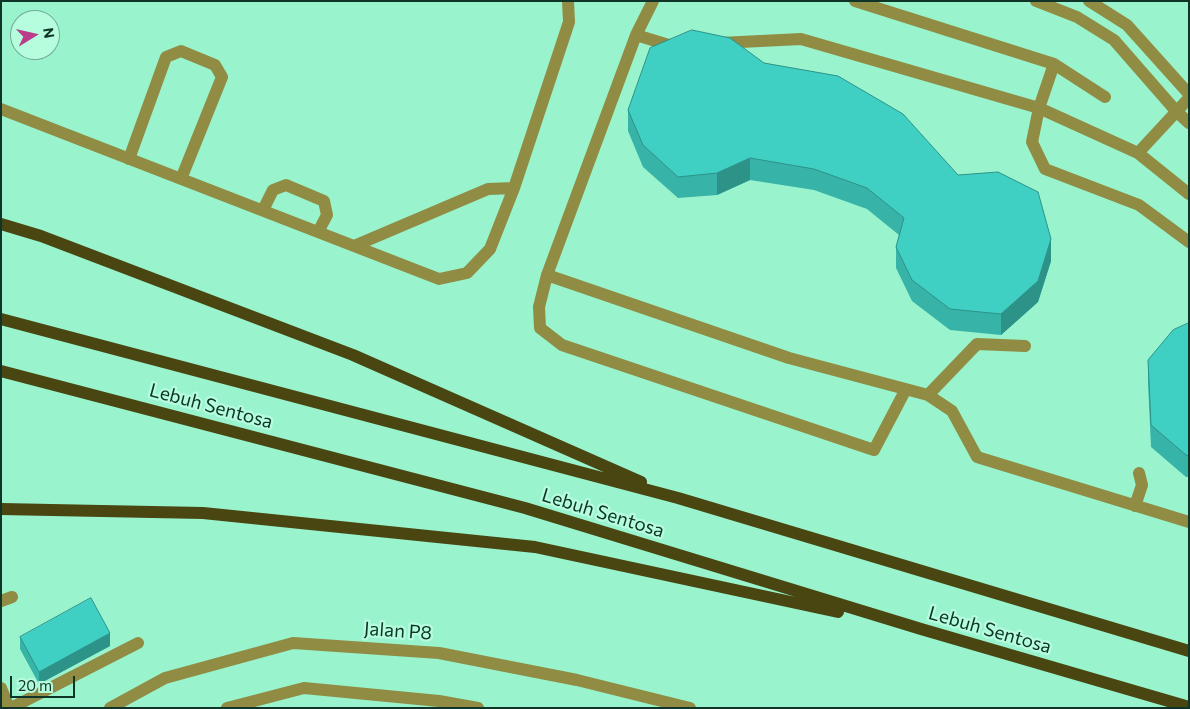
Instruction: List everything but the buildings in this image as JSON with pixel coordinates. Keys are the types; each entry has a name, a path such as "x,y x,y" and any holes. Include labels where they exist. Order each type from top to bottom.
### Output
{"main road":[{"path":"1,219 353,355 678,498"},
{"path":"1,224 42,236"},
{"name":"Lebuh Sentosa","path":"1,319 678,498 1189,650"},
{"name":"Lebuh Sentosa","path":"1,371 525,508 921,630 1189,707"},
{"path":"1,509 203,513 536,547 921,630"}],"street":[{"path":"1,110 439,279 467,273 490,249 514,188 569,22 568,1"},
{"path":"653,1 636,35 547,275 539,306 540,328 562,345 874,450 906,389"},
{"path":"855,1 1054,64 1105,97"},
{"path":"1036,1 1077,18 1114,40 1176,111 1189,123"},
{"path":"1089,1 1127,25 1189,96 1138,153"},
{"path":"636,35 672,46 692,45"},
{"path":"712,44 801,40 1039,108 1138,153 1189,194"},
{"path":"129,159 166,57 181,50 215,65 222,78 181,178"},
{"path":"1054,64 1039,108 1032,142 1045,169 1139,205 1189,242"},
{"path":"263,210 273,190 286,185 324,201 327,215 318,232"},
{"path":"354,246 488,189 514,188"},
{"path":"547,275 790,358 928,395 952,411 977,457 1189,522"},
{"path":"928,395 978,344 1025,346"},
{"path":"1135,506 1142,486 1139,473"},
{"name":"Jalan P8","path":"110,708 165,678 293,643 439,653 576,680 690,708"},
{"path":"1,688 10,708 138,644"},
{"path":"227,708 304,688 439,701 478,708"}]}
